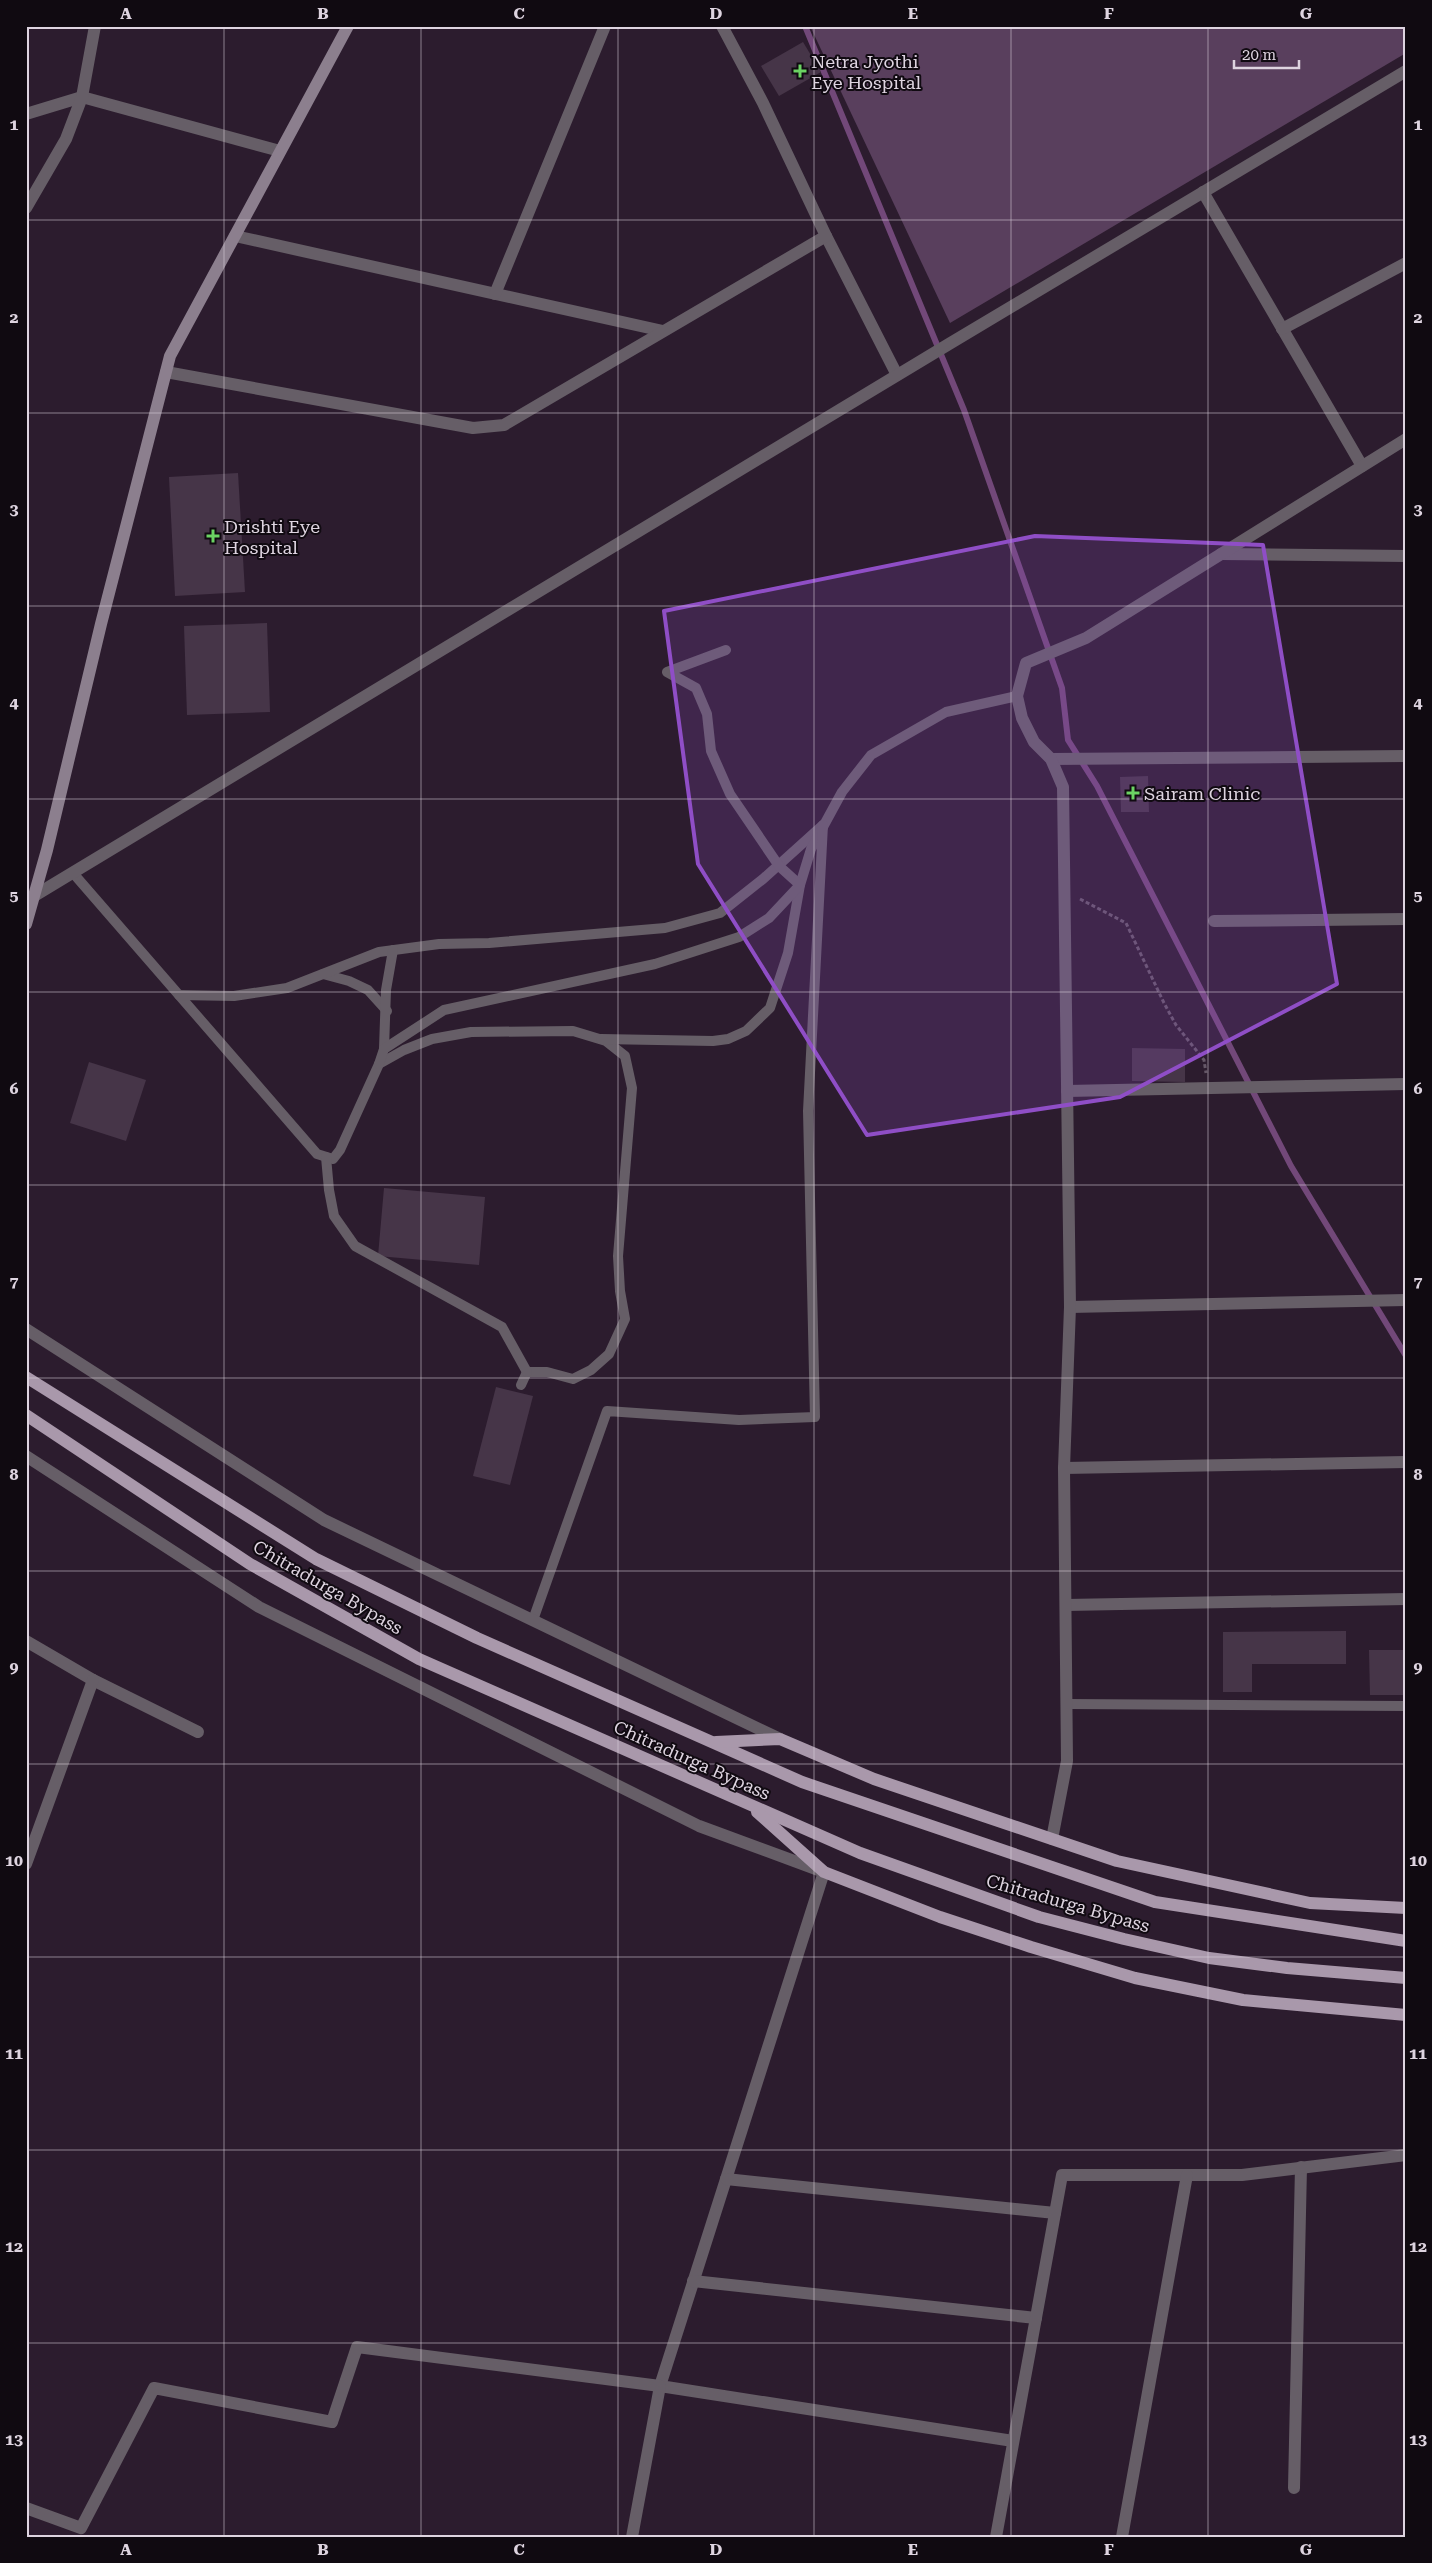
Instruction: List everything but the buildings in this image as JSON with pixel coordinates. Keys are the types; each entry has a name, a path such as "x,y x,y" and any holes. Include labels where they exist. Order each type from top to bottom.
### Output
{"main road":[{"path":"26,924 48,850 101,624 170,356 348,26"},
{"name":"Chitradurga Bypass","path":"26,1377 316,1559 477,1638 802,1782 1155,1902 1406,1941"},
{"name":"Chitradurga Bypass","path":"26,1415 250,1564 419,1659 860,1853 1039,1917 1209,1958 1287,1968 1406,1978"},
{"path":"713,1742 780,1739 874,1779 1117,1861 1310,1902 1406,1908"},
{"path":"748,1804 824,1872 949,1920 1135,1978 1242,2000 1406,2015"}],"street":[{"path":"26,208 66,139 82,97 95,26"},
{"path":"496,294 605,26"},
{"path":"722,26 763,103 826,236 897,375"},
{"path":"34,896 897,375 1406,71"},
{"path":"26,114 82,97 280,152"},
{"path":"1202,192 1362,466"},
{"path":"235,236 663,331"},
{"path":"166,372 473,428 504,425 826,236"},
{"path":"1282,329 1406,262"},
{"path":"1052,1839 1068,1761 1064,1468 1070,1307 1063,787 1051,759 1034,742 1022,718 1016,696 1026,663 1086,638 1406,439"},
{"path":"1220,554 1406,556"},
{"path":"1051,759 1406,756"},
{"path":"1214,921 1406,919"},
{"path":"1067,1092 1406,1084"},
{"path":"1070,1307 1406,1300"},
{"path":"26,1329 324,1520 780,1739"},
{"path":"26,1456 259,1607 699,1826 824,1872 660,2386 632,2537"},
{"path":"1064,1468 1406,1462"},
{"path":"1066,1605 1406,1599"},
{"path":"26,1641 93,1680 198,1732"},
{"path":"26,1864 93,1680"},
{"path":"996,2537 1062,2175 1242,2175 1406,2154"},
{"path":"1294,2488 1301,2167"},
{"path":"1122,2537 1187,2175"},
{"path":"726,2179 1055,2213"},
{"path":"693,2281 1036,2318"},
{"path":"26,2508 81,2528 154,2388 332,2422 357,2347 660,2386 1013,2441"}],"lane":[{"path":"726,650 667,672 696,688 707,714 711,751 730,794 779,866 800,884"},
{"path":"598,1039 713,1041 728,1039 746,1032 770,1008 788,953 800,884 811,849 842,792 871,755 946,712 1016,696"},
{"path":"179,995 234,996 287,988 379,952 393,950 439,944 489,943 666,928 720,913 779,866 823,825"},
{"path":"533,1620 608,1410 739,1420 815,1417 808,1111 823,825"},
{"path":"73,873 317,1154 333,1159 340,1150 384,1049 387,1011 386,990 393,950"},
{"path":"384,1049 444,1010 655,964 739,937 769,918 800,884"},
{"path":"323,974 368,990 387,1011"},
{"path":"378,1064 404,1050 432,1039 471,1032 573,1031 606,1042 625,1056 632,1088 618,1256 620,1291 625,1319 609,1354 591,1370 574,1379 547,1372 527,1372"},
{"path":"326,1157 334,1216 355,1246 502,1327 527,1372"},
{"path":"520,1385 527,1372"},
{"path":"1067,1704 1406,1706"}],"path":[{"path":"1064,886 1091,906 1126,923 1148,973 1176,1025 1204,1060 1206,1088"}],"highlighted area":[{"path":"1035,536 1263,545 1337,984 1120,1097 867,1135 698,864 664,611"}],"shaded area":[{"path":"810,26 1406,26 1406,53 950,323"}],"waterway":[{"path":"805,26 964,410 1062,688 1068,740 1097,786 1291,1166 1406,1356"}],"place":[{"name":"Netra Jyothi Eye Hospital","path":"800,71"},
{"name":"Drishti Eye Hospital","path":"213,536"},
{"name":"Sairam Clinic","path":"1133,793"}]}
